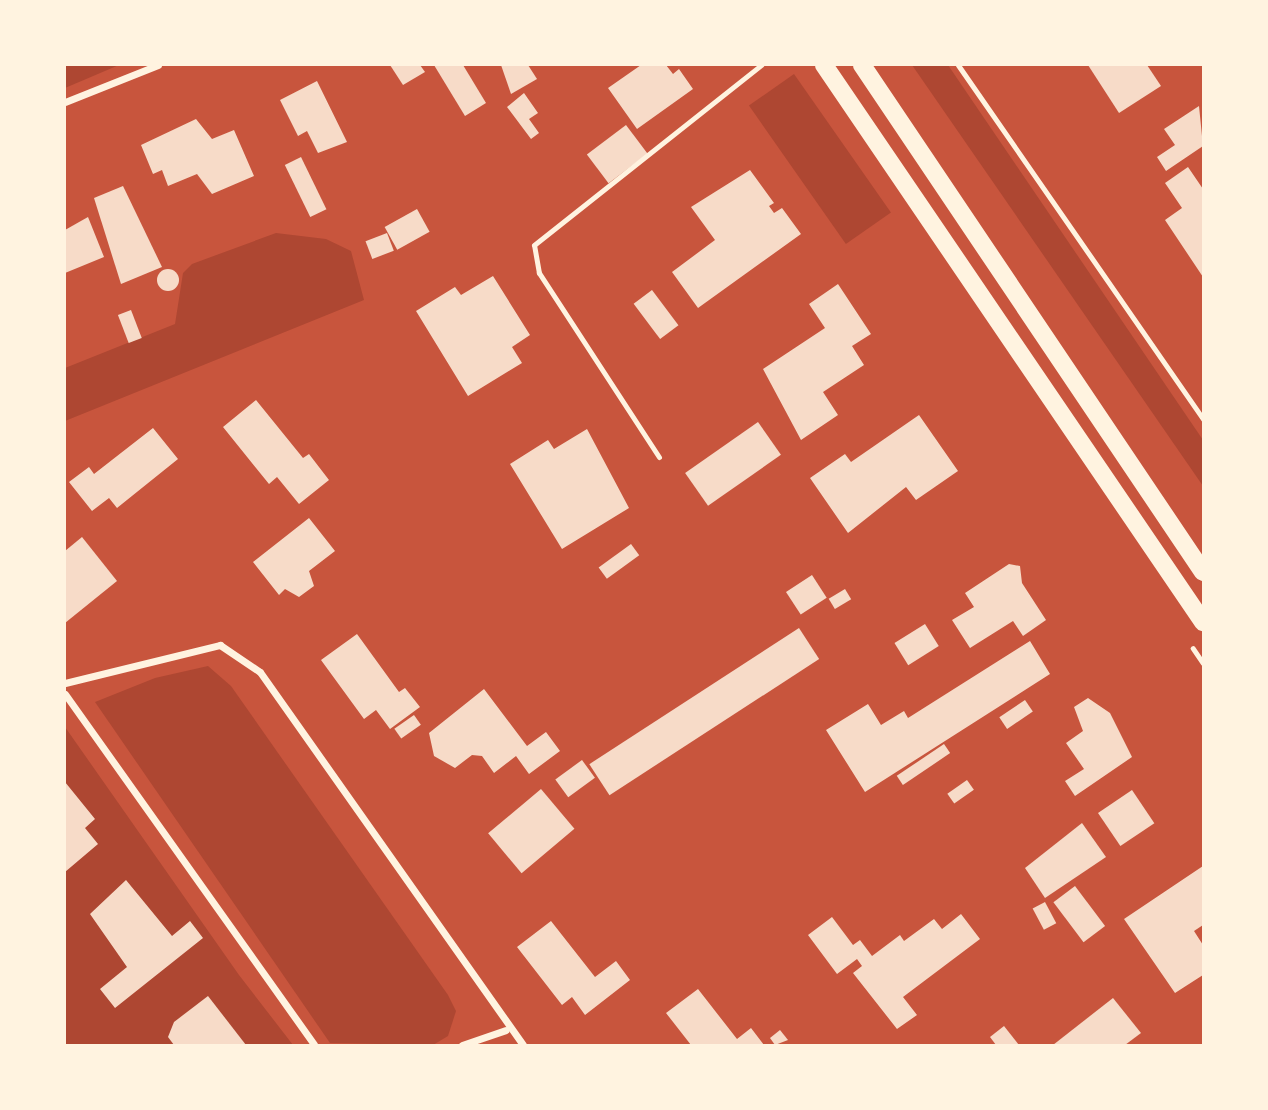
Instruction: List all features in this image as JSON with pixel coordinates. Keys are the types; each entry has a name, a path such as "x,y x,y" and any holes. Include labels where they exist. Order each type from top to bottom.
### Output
{"main road":[{"path":"824,65 1203,622"},
{"path":"862,65 1203,572"}],"street":[{"path":"65,102 158,65"},
{"path":"65,683 220,645 260,672 506,1030 523,1045"},
{"path":"65,694 314,1045"},
{"path":"462,1045 506,1030"}],"lane":[{"path":"659,457 539,273 534,245 761,65"},
{"path":"958,65 1203,419"}],"shaded area":[{"path":"65,65 119,65 65,88"},
{"path":"912,65 948,65 1203,440 1203,486"},
{"path":"794,74 891,212 846,244 749,106"},
{"path":"276,233 326,239 351,251 364,300 65,421 65,368 175,324 183,273 192,264"},
{"path":"208,666 231,686 448,995 456,1011 448,1036 433,1045 330,1043 95,702 155,678"},
{"path":"65,727 239,975 293,1045 65,1045"}],"building":[{"path":"390,65 420,65 425,72 403,85"},
{"path":"434,65 463,65 486,103 465,116"},
{"path":"501,65 528,65 537,79 511,94"},
{"path":"641,65 666,65 673,74 679,69 693,89 637,129 608,88"},
{"path":"1088,65 1147,65 1161,86 1119,113"},
{"path":"317,81 347,142 318,153 307,131 298,136 280,100"},
{"path":"524,93 538,113 529,119 539,133 531,139 507,107"},
{"path":"1199,106 1203,146 1166,171 1157,157 1175,145 1164,129"},
{"path":"196,119 212,139 234,130 254,176 212,194 197,174 168,186 162,170 153,174 141,145"},
{"path":"626,125 648,154 609,183 587,154"},
{"path":"301,157 326,209 310,217 285,165"},
{"path":"1188,167 1203,189 1203,277 1165,220 1182,208 1165,183"},
{"path":"750,170 774,203 769,206 774,213 782,208 801,234 698,308 672,272 715,240 691,207"},
{"path":"123,186 162,267 121,284 94,198"},
{"path":"417,209 430,232 397,250 385,227"},
{"path":"88,217 104,257 65,273 65,230"},
{"path":"387,233 394,251 372,259 366,241"},
{"path":"168,269 176,272 179,280 176,288 168,291 160,288 157,280 160,272"},
{"path":"493,276 530,335 512,347 522,363 468,396 416,311 455,287 461,295"},
{"path":"838,284 871,334 852,346 864,365 823,392 838,415 801,440 763,369 825,328 809,304"},
{"path":"652,290 678,325 660,339 634,304"},
{"path":"131,310 142,338 129,343 118,315"},
{"path":"256,400 303,458 309,454 329,480 299,504 277,477 269,484 223,427"},
{"path":"919,415 958,471 916,500 906,487 848,533 810,478 845,454 851,462"},
{"path":"758,422 781,455 708,506 685,473"},
{"path":"153,428 178,459 117,508 109,498 92,511 69,482 89,467 94,474"},
{"path":"587,429 629,508 562,549 510,464 548,440 554,449"},
{"path":"309,518 335,551 309,571 314,586 299,597 285,589 279,595 253,562"},
{"path":"82,537 117,581 65,623 65,551"},
{"path":"631,544 639,555 607,579 599,568"},
{"path":"1009,564 1020,566 1022,583 1046,620 1023,636 1013,621 970,648 952,620 974,607 965,593"},
{"path":"812,575 827,598 801,615 786,592"},
{"path":"845,589 851,599 835,609 829,599"},
{"path":"925,624 939,646 908,665 894,643"},
{"path":"799,628 819,659 609,795 589,764"},
{"path":"357,634 399,692 405,688 420,707 390,729 376,710 364,719 321,660"},
{"path":"1030,641 1050,674 865,792 826,730 868,704 881,725 904,711 908,718"},
{"path":"484,689 527,746 546,732 560,751 529,774 516,756 494,773 482,756 472,755 455,768 434,756 429,733"},
{"path":"1088,698 1110,713 1132,757 1075,796 1065,781 1084,769 1066,743 1083,731 1074,707"},
{"path":"1025,700 1033,712 1007,729 999,717"},
{"path":"414,715 421,725 401,739 394,729"},
{"path":"944,744 950,753 903,785 897,776"},
{"path":"582,760 595,778 568,797 555,779"},
{"path":"967,780 974,790 954,804 947,794"},
{"path":"65,782 95,819 85,828 98,844 65,872"},
{"path":"541,789 574,829 522,873 488,833"},
{"path":"1132,790 1154,823 1120,846 1098,813"},
{"path":"1082,823 1106,857 1045,898 1025,868"},
{"path":"1203,866 1203,925 1194,931 1203,945 1203,975 1175,993 1124,919"},
{"path":"126,880 172,936 190,921 203,938 115,1008 100,989 127,967 90,914"},
{"path":"1075,886 1105,926 1084,942 1053,902"},
{"path":"1045,902 1056,923 1044,930 1033,909"},
{"path":"961,914 980,939 903,997 917,1015 897,1029 853,973 862,966 857,959 837,974 808,935 832,917 853,945 860,940 872,956 900,935 904,941 934,919 942,929"},
{"path":"551,921 595,977 616,961 630,980 585,1015 572,997 562,1005 517,947"},
{"path":"698,989 737,1039 751,1028 764,1045 691,1045 666,1013"},
{"path":"208,996 246,1045 174,1045 168,1037 174,1022"},
{"path":"1113,998 1141,1033 1125,1045 1053,1045"},
{"path":"1004,1026 1019,1045 996,1045 990,1037"},
{"path":"780,1030 788,1040 775,1045 770,1038"}]}
